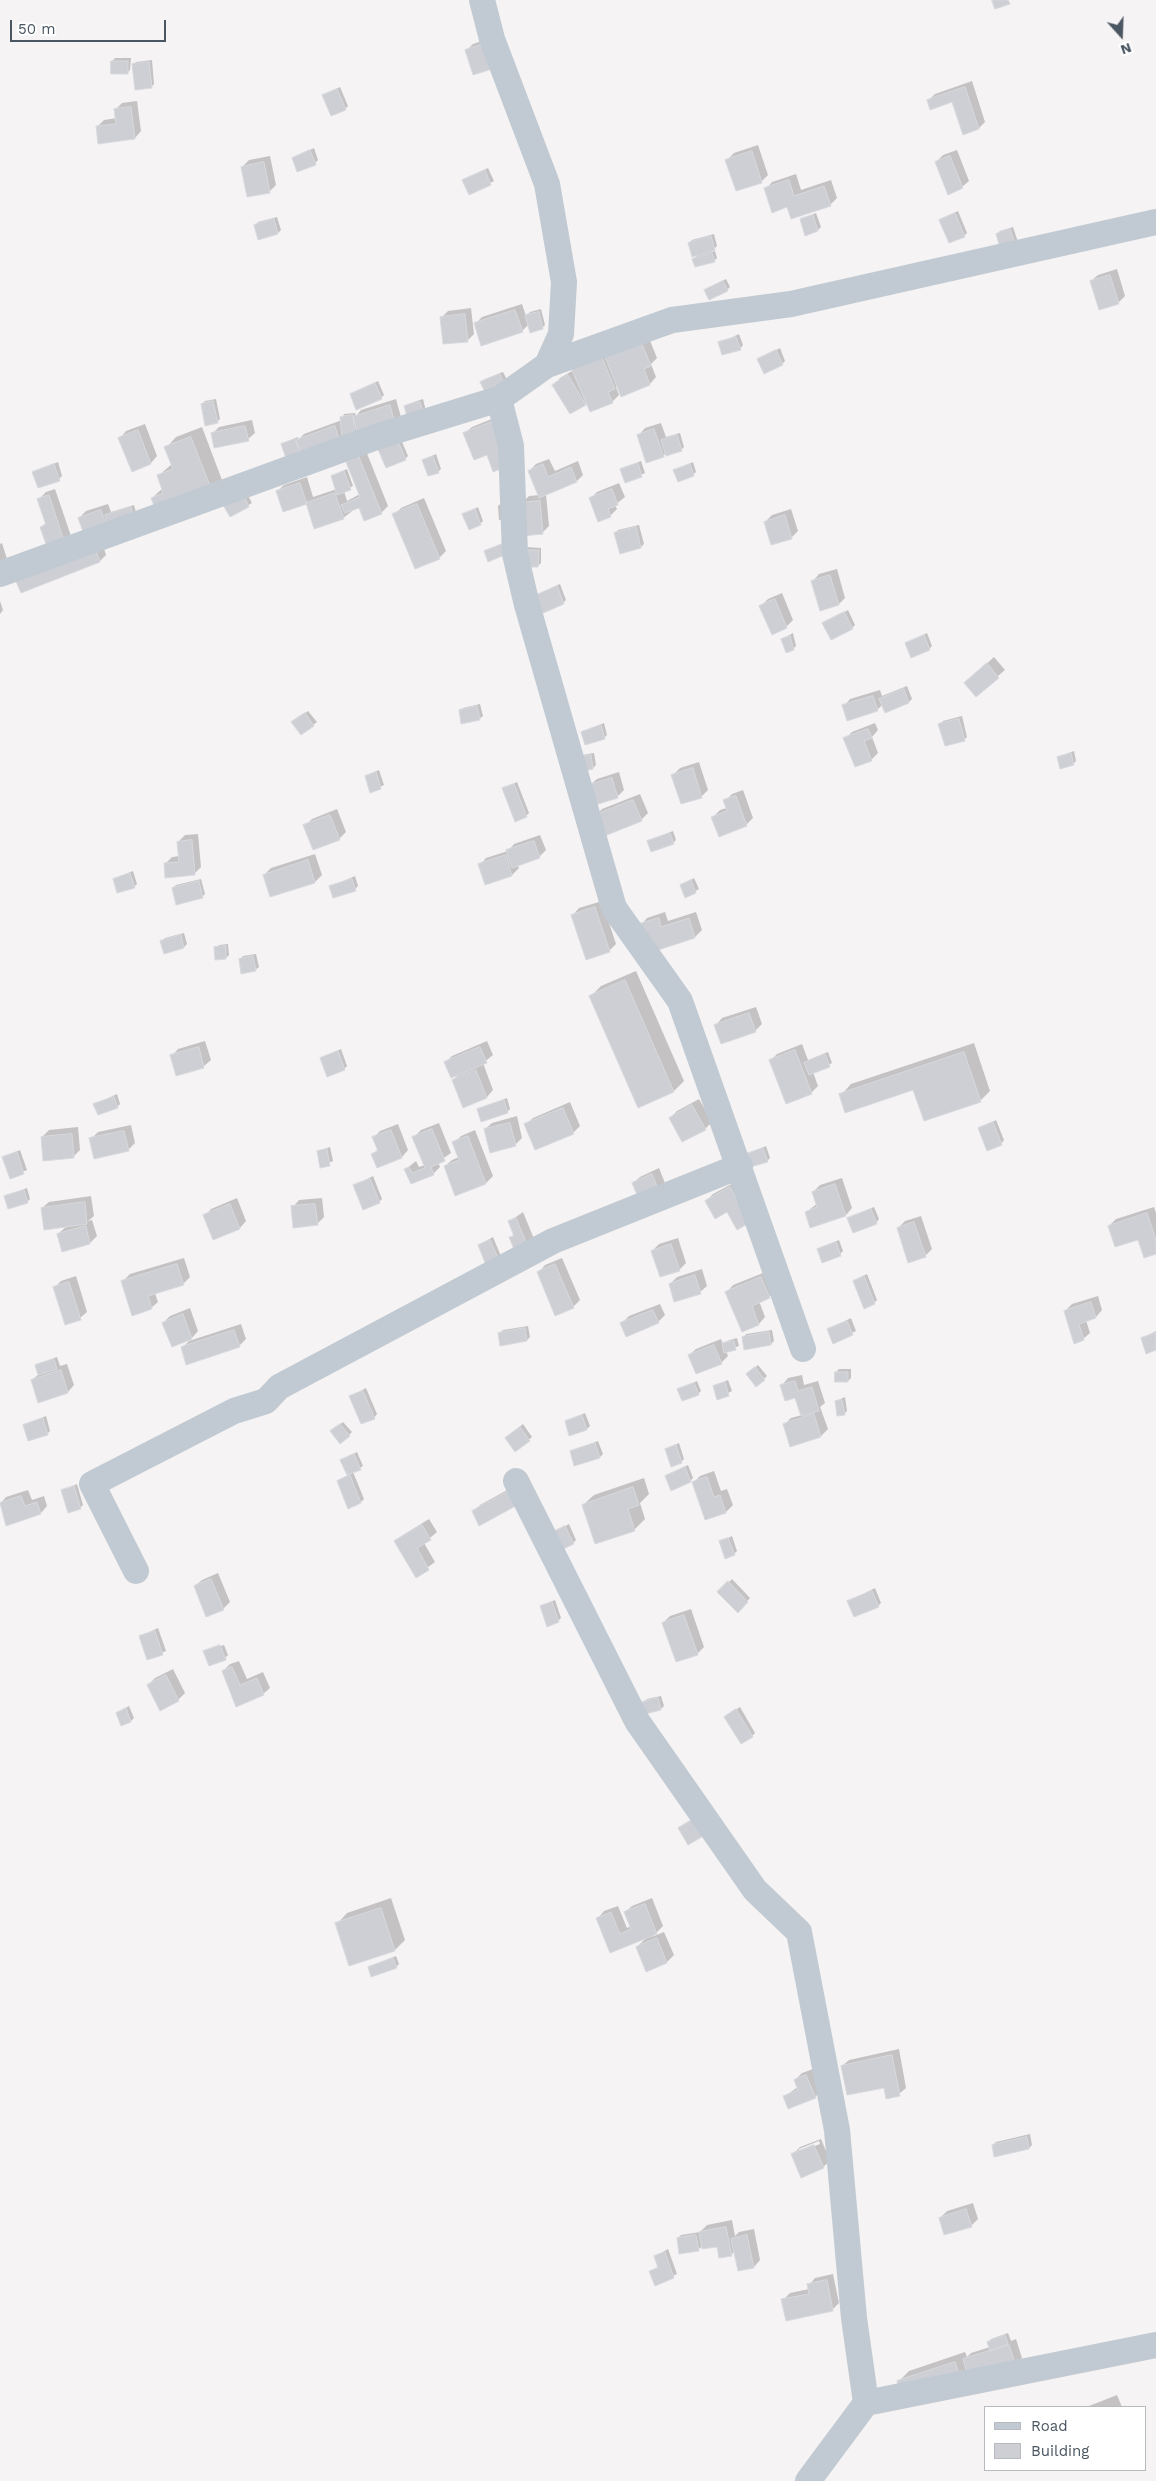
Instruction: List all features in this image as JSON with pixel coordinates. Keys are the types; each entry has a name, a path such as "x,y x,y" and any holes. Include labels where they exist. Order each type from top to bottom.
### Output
{"street":[{"path":"482,0 492,39 546,184 564,282 561,334 547,365"},
{"path":"0,574 380,436 499,399 547,365 672,320 791,304 1156,222"},
{"path":"499,399 511,446 516,554 525,596 614,908 680,1001 740,1166 803,1349"},
{"path":"136,1571 92,1484 234,1411 266,1401 279,1387 553,1241 740,1166"},
{"path":"516,1481 637,1721 755,1890 799,1932 837,2130 854,2318 866,2403"},
{"path":"808,2481 866,2403 1156,2345"}],"building":[{"path":"992,0 1008,0 1010,4 995,9"},
{"path":"484,44 492,69 473,75 465,50"},
{"path":"111,61 128,61 128,74 111,74"},
{"path":"149,62 152,88 135,90 132,64"},
{"path":"965,87 979,129 963,135 952,102 930,110 927,100"},
{"path":"337,89 346,110 331,116 322,95"},
{"path":"131,107 135,139 98,144 96,126 116,124 114,109"},
{"path":"310,150 316,165 297,172 292,158"},
{"path":"752,151 762,183 736,191 725,160"},
{"path":"950,156 963,188 948,195 935,162"},
{"path":"264,162 270,193 247,197 241,167"},
{"path":"485,170 491,185 469,195 462,180"},
{"path":"789,180 794,196 824,186 831,206 791,219 787,207 772,213 764,188"},
{"path":"955,213 965,237 949,243 939,220"},
{"path":"813,215 818,231 805,236 800,219"},
{"path":"274,219 278,234 258,240 254,225"},
{"path":"1010,229 1016,246 1001,251 996,234"},
{"path":"711,236 715,250 692,257 688,243"},
{"path":"712,253 715,262 695,267 692,259"},
{"path":"1110,275 1119,304 1099,310 1090,281"},
{"path":"723,281 728,291 709,300 704,290"},
{"path":"515,310 523,332 481,346 474,323"},
{"path":"539,312 543,329 530,333 525,315"},
{"path":"465,314 468,342 443,344 440,317"},
{"path":"638,334 651,366 644,369 650,385 621,397 602,349"},
{"path":"736,337 741,350 722,355 718,342"},
{"path":"599,350 615,389 608,392 613,403 590,412 569,363"},
{"path":"776,350 783,365 764,374 757,359"},
{"path":"500,374 504,384 485,392 480,382"},
{"path":"568,375 586,405 570,414 552,385"},
{"path":"375,383 382,399 356,410 350,394"},
{"path":"213,401 218,423 205,426 201,404"},
{"path":"420,402 424,415 408,420 404,406"},
{"path":"390,405 395,424 358,436 353,417"},
{"path":"353,415 355,438 342,439 340,417"},
{"path":"492,422 510,465 493,472 487,455 474,460 463,433"},
{"path":"245,426 249,441 214,448 211,433"},
{"path":"335,426 340,442 302,456 296,440"},
{"path":"654,429 664,457 646,463 637,435"},
{"path":"138,430 151,464 132,472 118,438"},
{"path":"677,435 682,451 666,456 661,440"},
{"path":"191,437 212,491 157,513 151,498 163,493 157,475 173,469 164,447"},
{"path":"295,439 300,456 287,461 281,444"},
{"path":"397,439 406,460 386,468 377,447"},
{"path":"433,456 439,473 428,476 422,460"},
{"path":"359,457 382,514 364,521 359,508 345,513 341,505 360,497 346,462"},
{"path":"638,463 642,477 625,483 620,469"},
{"path":"54,464 60,481 38,488 32,472"},
{"path":"543,464 548,477 571,467 577,482 539,498 528,471"},
{"path":"690,464 694,476 678,482 673,470"},
{"path":"344,471 351,490 337,495 331,476"},
{"path":"300,483 307,504 283,512 276,491"},
{"path":"612,489 618,505 608,509 611,517 598,522 589,498"},
{"path":"335,493 344,519 314,529 306,503"},
{"path":"243,494 249,507 230,517 223,505"},
{"path":"49,495 65,544 48,550 40,527 46,525 37,499"},
{"path":"540,501 543,534 523,536 520,503"},
{"path":"417,504 440,559 415,569 392,514"},
{"path":"131,507 134,520 109,528 105,515"},
{"path":"475,509 481,525 469,530 462,514"},
{"path":"101,510 108,530 85,537 78,518"},
{"path":"785,515 792,539 771,545 764,522"},
{"path":"636,527 641,548 620,554 614,533"},
{"path":"505,543 509,553 488,562 484,551"},
{"path":"95,548 100,562 21,593 15,579"},
{"path":"522,550 539,550 538,567 522,567"},
{"path":"830,575 839,605 820,611 811,581"},
{"path":"557,586 564,604 541,614 534,596"},
{"path":"775,599 787,628 772,635 759,606"},
{"path":"844,612 853,629 831,640 822,623"},
{"path":"924,635 930,650 911,658 905,643"},
{"path":"790,636 794,650 786,653 781,639"},
{"path":"987,663 999,678 976,697 964,683"},
{"path":"904,689 909,703 885,713 879,699"},
{"path":"873,696 878,711 847,721 842,705"},
{"path":"477,706 480,720 461,724 459,710"},
{"path":"305,713 314,726 301,735 291,722"},
{"path":"959,719 965,741 945,746 938,724"},
{"path":"601,725 605,739 585,745 581,732"},
{"path":"868,729 872,738 864,741 872,761 855,767 843,738"},
{"path":"1071,753 1074,765 1060,769 1057,757"},
{"path":"591,755 593,769 580,772 578,757"},
{"path":"693,768 702,798 681,804 671,775"},
{"path":"376,772 381,789 370,793 365,776"},
{"path":"612,778 618,798 595,805 589,785"},
{"path":"514,784 527,817 515,822 502,788"},
{"path":"736,796 747,826 719,837 711,817 727,811 723,800"},
{"path":"633,800 642,821 602,837 593,816"},
{"path":"330,815 340,840 313,850 303,825"},
{"path":"670,833 674,844 651,852 647,841"},
{"path":"192,840 195,875 165,878 164,863 179,862 177,842"},
{"path":"534,841 540,858 512,868 506,850"},
{"path":"506,855 512,876 485,885 478,864"},
{"path":"308,860 315,883 270,897 263,875"},
{"path":"130,873 135,888 117,893 113,879"},
{"path":"352,879 356,891 333,898 329,886"},
{"path":"691,880 696,893 685,898 680,885"},
{"path":"199,881 203,898 176,905 172,888"},
{"path":"595,907 610,952 586,960 571,915"},
{"path":"659,918 661,927 689,918 695,938 649,953 639,924"},
{"path":"181,935 184,948 164,954 160,941"},
{"path":"226,946 226,959 215,960 214,947"},
{"path":"253,956 256,971 241,974 239,959"},
{"path":"625,980 674,1092 638,1108 589,996"},
{"path":"749,1013 756,1032 721,1044 714,1025"},
{"path":"199,1047 204,1068 176,1076 170,1055"},
{"path":"480,1047 487,1063 451,1078 444,1062"},
{"path":"795,1050 812,1094 786,1104 769,1060"},
{"path":"338,1051 345,1070 327,1077 320,1058"},
{"path":"964,1052 981,1102 924,1121 913,1090 845,1113 839,1094"},
{"path":"825,1054 830,1067 809,1075 804,1063"},
{"path":"476,1070 487,1098 463,1108 452,1080"},
{"path":"114,1097 118,1108 98,1115 93,1104"},
{"path":"504,1100 508,1113 481,1122 477,1109"},
{"path":"692,1105 706,1130 682,1142 669,1118"},
{"path":"563,1108 574,1134 535,1150 524,1124"},
{"path":"993,1122 1002,1145 987,1151 978,1128"},
{"path":"510,1123 516,1146 490,1153 484,1129"},
{"path":"432,1129 445,1161 431,1167 434,1175 411,1184 404,1169 409,1167 412,1173 425,1168 412,1137"},
{"path":"391,1130 402,1158 377,1168 371,1154 378,1151 372,1137"},
{"path":"124,1131 129,1151 94,1159 89,1138"},
{"path":"72,1134 74,1158 43,1161 41,1137"},
{"path":"468,1136 486,1184 455,1196 444,1166 459,1160 452,1142"},
{"path":"763,1148 768,1162 750,1167 746,1154"},
{"path":"327,1149 330,1166 320,1168 317,1151"},
{"path":"17,1152 24,1174 10,1179 2,1157"},
{"path":"652,1174 661,1196 641,1204 632,1183"},
{"path":"370,1179 380,1203 363,1210 353,1185"},
{"path":"835,1184 846,1216 810,1228 805,1212 817,1207 812,1192"},
{"path":"730,1187 749,1223 737,1230 727,1212 715,1219 705,1201"},
{"path":"24,1190 28,1203 8,1209 4,1196"},
{"path":"85,1202 87,1224 44,1230 41,1208"},
{"path":"230,1204 240,1229 213,1240 203,1215"},
{"path":"315,1204 318,1225 293,1228 291,1206"},
{"path":"871,1209 877,1224 853,1233 847,1218"},
{"path":"1147,1213 1156,1240 1156,1254 1144,1258 1138,1240 1115,1247 1108,1226"},
{"path":"516,1218 535,1263 522,1269 509,1237 514,1236 508,1221"},
{"path":"914,1222 926,1257 908,1263 897,1228"},
{"path":"86,1226 90,1244 62,1252 57,1234"},
{"path":"490,1240 501,1265 488,1270 478,1245"},
{"path":"836,1242 841,1256 822,1263 817,1249"},
{"path":"671,1244 680,1271 660,1277 651,1251"},
{"path":"177,1264 184,1285 148,1296 152,1309 132,1316 121,1281"},
{"path":"555,1264 574,1308 555,1316 537,1272"},
{"path":"695,1275 701,1294 674,1302 669,1284"},
{"path":"864,1276 875,1304 864,1309 853,1281"},
{"path":"761,1277 770,1298 752,1306 759,1325 742,1332 725,1292"},
{"path":"69,1282 81,1320 65,1325 53,1287"},
{"path":"1091,1302 1096,1318 1079,1324 1084,1340 1074,1344 1064,1311"},
{"path":"653,1310 659,1323 626,1337 620,1323"},
{"path":"183,1314 192,1339 172,1347 162,1323"},
{"path":"847,1321 853,1335 833,1344 827,1329"},
{"path":"525,1328 527,1341 500,1346 498,1333"},
{"path":"234,1330 240,1347 186,1365 181,1347"},
{"path":"769,1332 771,1345 744,1350 742,1337"},
{"path":"1156,1333 1156,1350 1146,1354 1141,1338"},
{"path":"734,1341 736,1350 724,1353 722,1343"},
{"path":"714,1345 722,1364 696,1374 688,1355"},
{"path":"54,1359 57,1369 38,1375 35,1365"},
{"path":"755,1367 765,1380 756,1387 746,1374"},
{"path":"61,1370 68,1393 38,1403 31,1380"},
{"path":"835,1372 848,1372 848,1382 835,1382"},
{"path":"795,1381 798,1391 812,1387 819,1411 801,1416 795,1398 785,1401 780,1385"},
{"path":"725,1382 729,1396 717,1400 713,1386"},
{"path":"694,1383 699,1395 682,1401 677,1389"},
{"path":"363,1391 375,1419 361,1424 349,1396"},
{"path":"842,1400 845,1415 837,1416 835,1401"},
{"path":"814,1414 821,1437 790,1447 783,1424"},
{"path":"582,1415 587,1430 569,1436 565,1421"},
{"path":"43,1418 48,1435 28,1441 23,1425"},
{"path":"340,1424 350,1436 340,1444 330,1431"},
{"path":"520,1427 530,1441 515,1452 505,1438"},
{"path":"595,1443 600,1458 574,1466 570,1451"},
{"path":"676,1445 682,1463 671,1467 665,1449"},
{"path":"354,1454 361,1470 347,1475 340,1460"},
{"path":"685,1467 691,1482 671,1491 665,1476"},
{"path":"350,1475 361,1503 348,1509 337,1481"},
{"path":"707,1477 714,1497 720,1495 726,1513 705,1520 692,1482"},
{"path":"74,1486 81,1509 68,1513 61,1490"},
{"path":"633,1487 639,1505 628,1509 635,1531 595,1544 582,1505"},
{"path":"513,1489 521,1503 479,1526 472,1511"},
{"path":"21,1496 25,1506 37,1502 41,1514 6,1526 0,1503"},
{"path":"422,1525 431,1540 417,1548 429,1570 416,1578 394,1541"},
{"path":"565,1526 574,1544 561,1550 553,1532"},
{"path":"728,1538 735,1555 725,1559 719,1541"},
{"path":"211,1579 224,1610 206,1617 194,1586"},
{"path":"728,1581 748,1602 738,1613 717,1592"},
{"path":"872,1591 879,1607 854,1617 847,1601"},
{"path":"552,1602 559,1622 547,1627 540,1606"},
{"path":"684,1615 698,1655 676,1662 662,1623"},
{"path":"155,1631 163,1655 147,1660 139,1636"},
{"path":"220,1645 226,1660 209,1666 203,1651"},
{"path":"232,1667 240,1685 257,1678 264,1695 236,1707 222,1671"},
{"path":"166,1675 179,1701 160,1711 147,1685"},
{"path":"658,1698 661,1710 645,1714 642,1702"},
{"path":"126,1708 131,1722 121,1726 116,1713"},
{"path":"736,1709 753,1737 741,1744 724,1717"},
{"path":"695,1818 705,1835 688,1845 678,1828"},
{"path":"645,1904 657,1934 610,1953 596,1918 611,1912 620,1934 631,1929 624,1912"},
{"path":"381,1908 395,1951 349,1966 335,1923"},
{"path":"657,1938 667,1963 646,1972 636,1947"},
{"path":"393,1958 397,1968 371,1977 368,1967"},
{"path":"892,2055 900,2096 886,2099 884,2088 847,2095 841,2066"},
{"path":"806,2075 816,2098 788,2109 783,2096 798,2090 794,2080"},
{"path":"1027,2137 1029,2149 994,2157 992,2145"},
{"path":"814,2145 824,2168 801,2178 791,2154"},
{"path":"966,2209 972,2227 944,2235 939,2218"},
{"path":"726,2227 732,2256 719,2258 717,2247 702,2249 699,2232"},
{"path":"696,2235 699,2251 679,2254 677,2238"},
{"path":"747,2235 754,2268 738,2271 731,2239"},
{"path":"665,2252 674,2278 655,2286 649,2271 658,2268 654,2256"},
{"path":"827,2280 833,2311 786,2321 781,2299 809,2294 807,2284"},
{"path":"1005,2335 1008,2344 990,2351 987,2342"},
{"path":"1009,2345 1016,2366 969,2380 963,2359"},
{"path":"955,2362 965,2392 900,2390 897,2381"}]}
